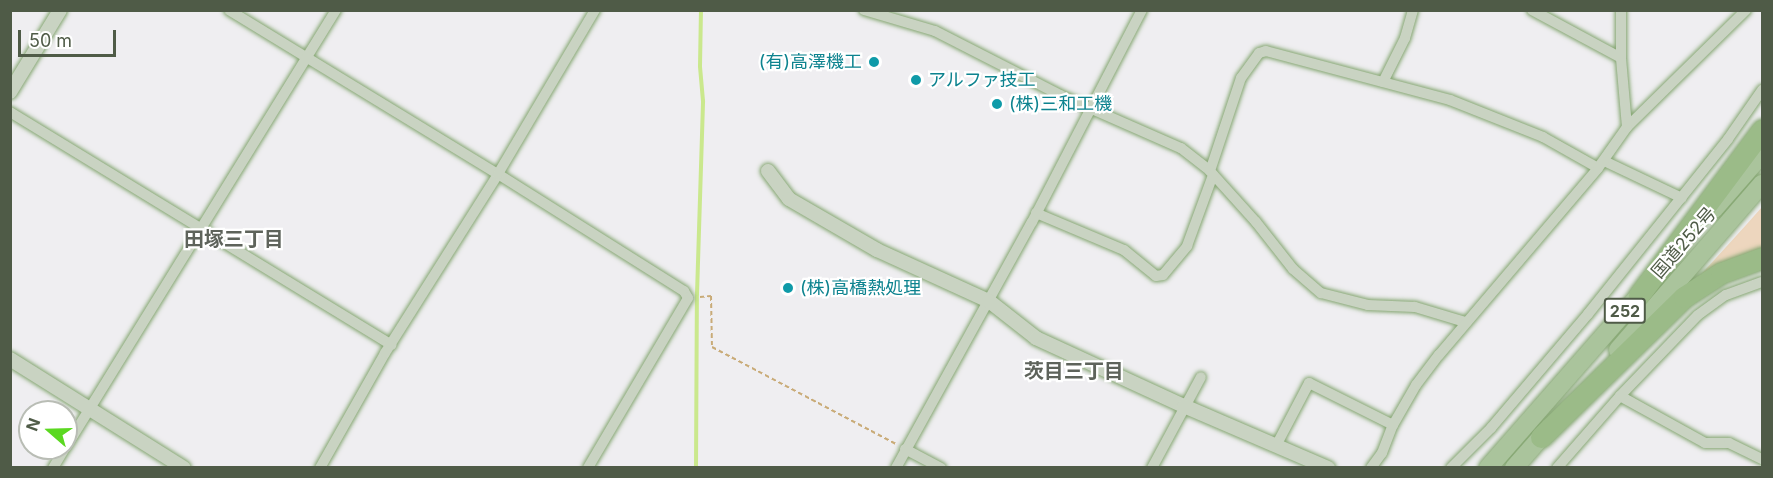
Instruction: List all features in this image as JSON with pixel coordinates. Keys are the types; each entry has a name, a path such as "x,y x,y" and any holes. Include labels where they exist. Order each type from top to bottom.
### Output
{"highway":[{"path":"1639,295 1762,130"},
{"name":"国道252号","path":"1488,468 1762,154"},
{"name":"国道252号","path":"1514,468 1762,184"},
{"path":"1541,437 1684,297 1721,273 1762,258"}],"street":[{"path":"10,92 60,10"},
{"path":"229,10 679,286 688,298 588,468"},
{"path":"78,428 336,10"},
{"path":"320,468 391,345 498,174 595,10"},
{"path":"864,10 935,32 1060,95 1181,148 1211,173 1256,222 1293,269 1321,294 1368,305 1415,307 1465,322"},
{"path":"896,468 989,301 1142,10"},
{"path":"1383,82 1405,38 1413,10"},
{"path":"1532,10 1621,58"},
{"path":"1621,10 1621,58 1627,127"},
{"path":"1371,468 1382,453 1393,424 1416,385 1465,322 1601,165 1627,127 1746,10"},
{"path":"1036,213 1085,231 1124,250 1156,276 1163,275 1187,246 1241,78 1259,53 1266,51 1460,104 1543,137 1601,165 1682,198"},
{"path":"1451,468 1491,428 1682,198 1758,100 1762,90"},
{"path":"10,112 391,345"},
{"path":"768,171 789,199 877,250 989,301 1036,338 1184,406 1277,444 1328,468"},
{"path":"1557,468 1620,396 1698,315 1726,296 1751,284 1762,282"},
{"path":"10,359 184,468"},
{"path":"1152,468 1201,377"},
{"path":"1277,444 1309,383 1393,424"},
{"path":"1620,396 1705,443 1729,443 1762,459"},
{"path":"905,449 940,468"}],"path":[{"path":"688,298 711,296 712,347 905,449"}],"shaded area":[{"path":"1762,207 1762,253 1696,280 1746,225"}],"waterway":[{"path":"696,468 697,294 703,101 700,66 701,10"}],"place":[{"name":"(有)高澤機工","path":"874,62"},
{"name":"アルファ技工","path":"916,80"},
{"name":"(株)三和工機","path":"997,104"},
{"name":"(株)高橋熱処理","path":"788,288"}],"district":[{"name":"田塚三丁目","path":"234,239"},
{"name":"茨目三丁目","path":"1074,371"}]}
